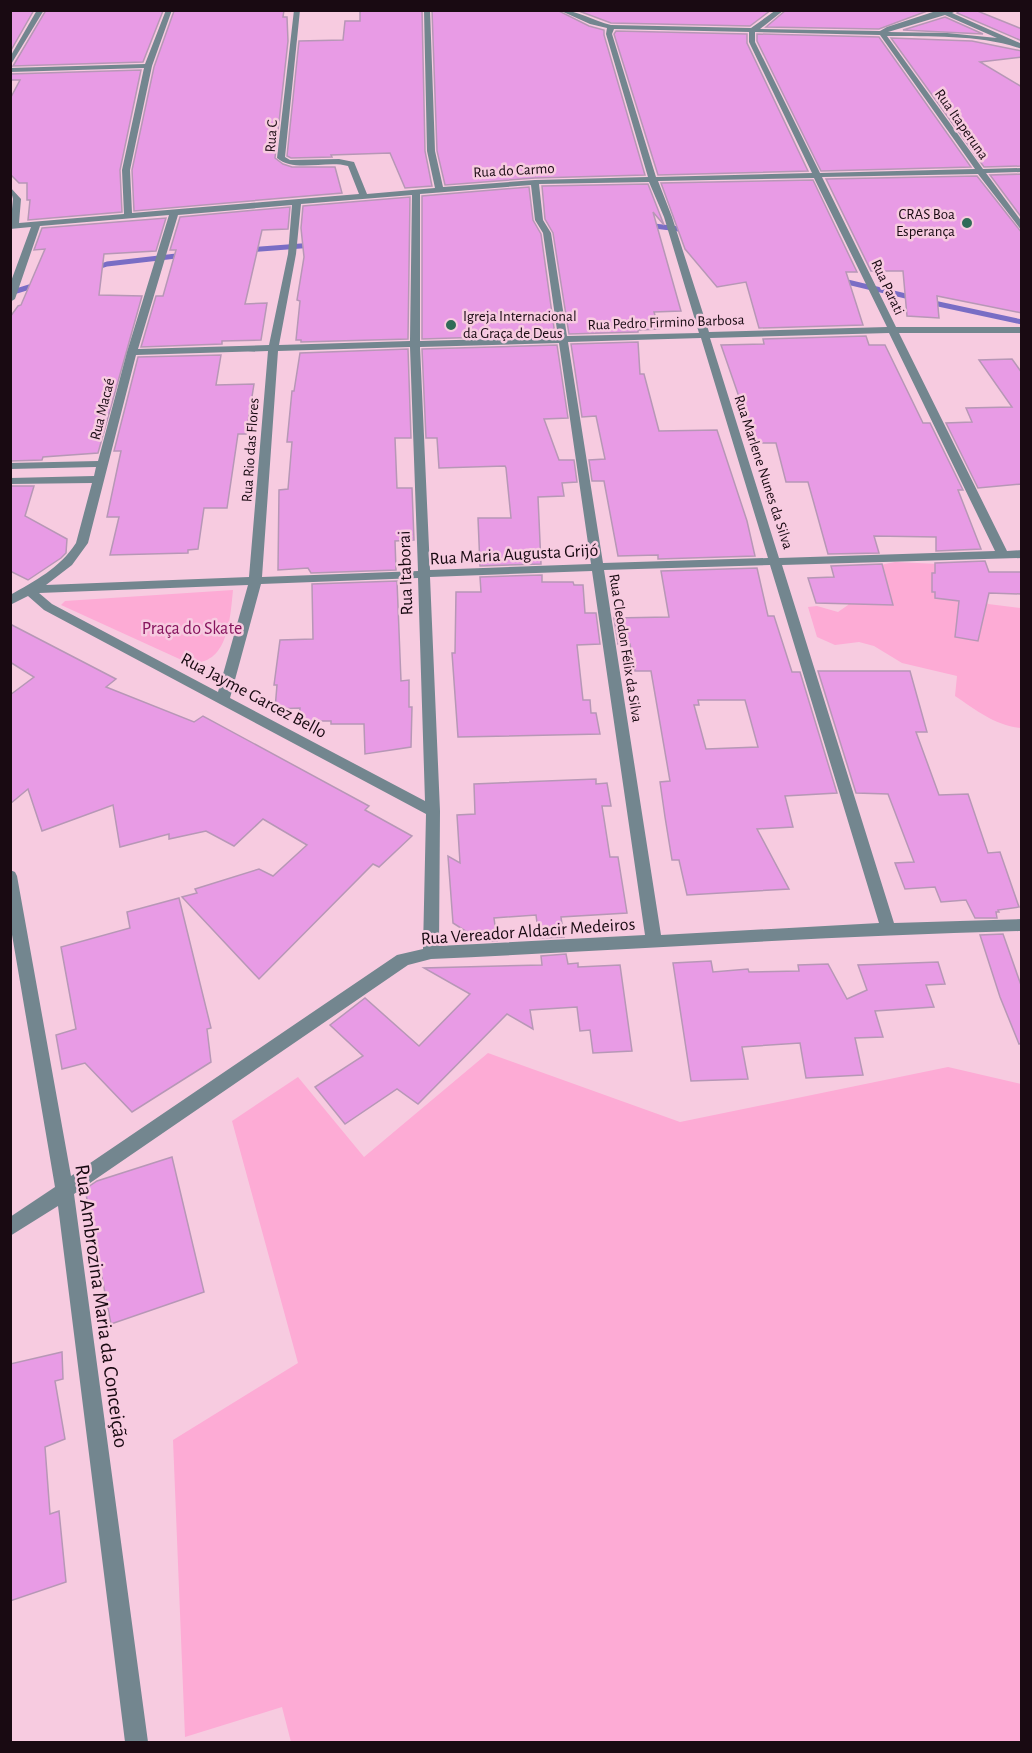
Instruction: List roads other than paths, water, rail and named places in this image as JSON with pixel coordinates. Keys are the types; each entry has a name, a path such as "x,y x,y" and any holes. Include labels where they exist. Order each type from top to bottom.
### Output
{"street":[{"path":"10,64 41,10"},
{"path":"128,215 126,170 148,66 169,10"},
{"name":"Rua C","path":"297,10 281,158 288,162 339,161 351,164 364,196"},
{"path":"427,10 431,151 439,188"},
{"path":"562,10 592,24 610,27 947,35 1012,42"},
{"path":"752,31 781,10"},
{"path":"882,33 889,28 955,10"},
{"path":"943,12 1022,47"},
{"name":"Rua Marlene Nunes da Silva","path":"610,27 609,34 651,178 668,217 888,928"},
{"name":"Rua Parati","path":"752,31 752,42 1003,555"},
{"name":"Rua Itaperuna","path":"882,33 979,172 1022,229"},
{"path":"10,70 148,66"},
{"name":"Rua do Carmo","path":"12,225 439,188 535,182 1022,170"},
{"name":"Rua Cleodon Félix da Silva","path":"535,182 540,220 547,233 564,341 654,943"},
{"path":"10,189 17,199 12,225"},
{"name":"Rua Itaborai","path":"416,191 415,345 433,811 431,953"},
{"name":"Rua Rio das Flores","path":"223,698 255,583 273,348 292,254 297,202"},
{"name":"Rua Macaé","path":"28,590 60,570 74,558 82,543 132,352 174,212"},
{"path":"10,299 36,224"},
{"name":"Rua Pedro Firmino Barbosa","path":"132,352 891,330 1022,330"},
{"path":"10,466 104,464"},
{"path":"10,481 100,479"},
{"name":"Rua Maria Augusta Grijó","path":"10,601 28,590 255,583 597,567 1022,554"},
{"name":"Rua Jayme Garcez Bello","path":"28,590 48,607 433,811"},
{"name":"Rua Ambrozina Maria da Conceição","path":"10,876 65,1193 136,1743"},
{"name":"Rua Vereador Aldacir Medeiros","path":"10,1228 65,1193 404,960 431,953 654,943 888,928 1022,925"}],"waterway":[{"path":"646,225 687,230"},
{"path":"246,250 314,245"},
{"path":"92,269 107,264 185,255"},
{"path":"839,280 914,298"},
{"path":"10,293 39,284"},
{"path":"929,302 1022,322"}],"place":[{"name":"CRAS Boa Esperança","path":"967,223"},
{"name":"Igreja Internacional da Graça de Deus","path":"451,325"}],"park label":[{"name":"Praça do Skate","path":"192,628"}]}
